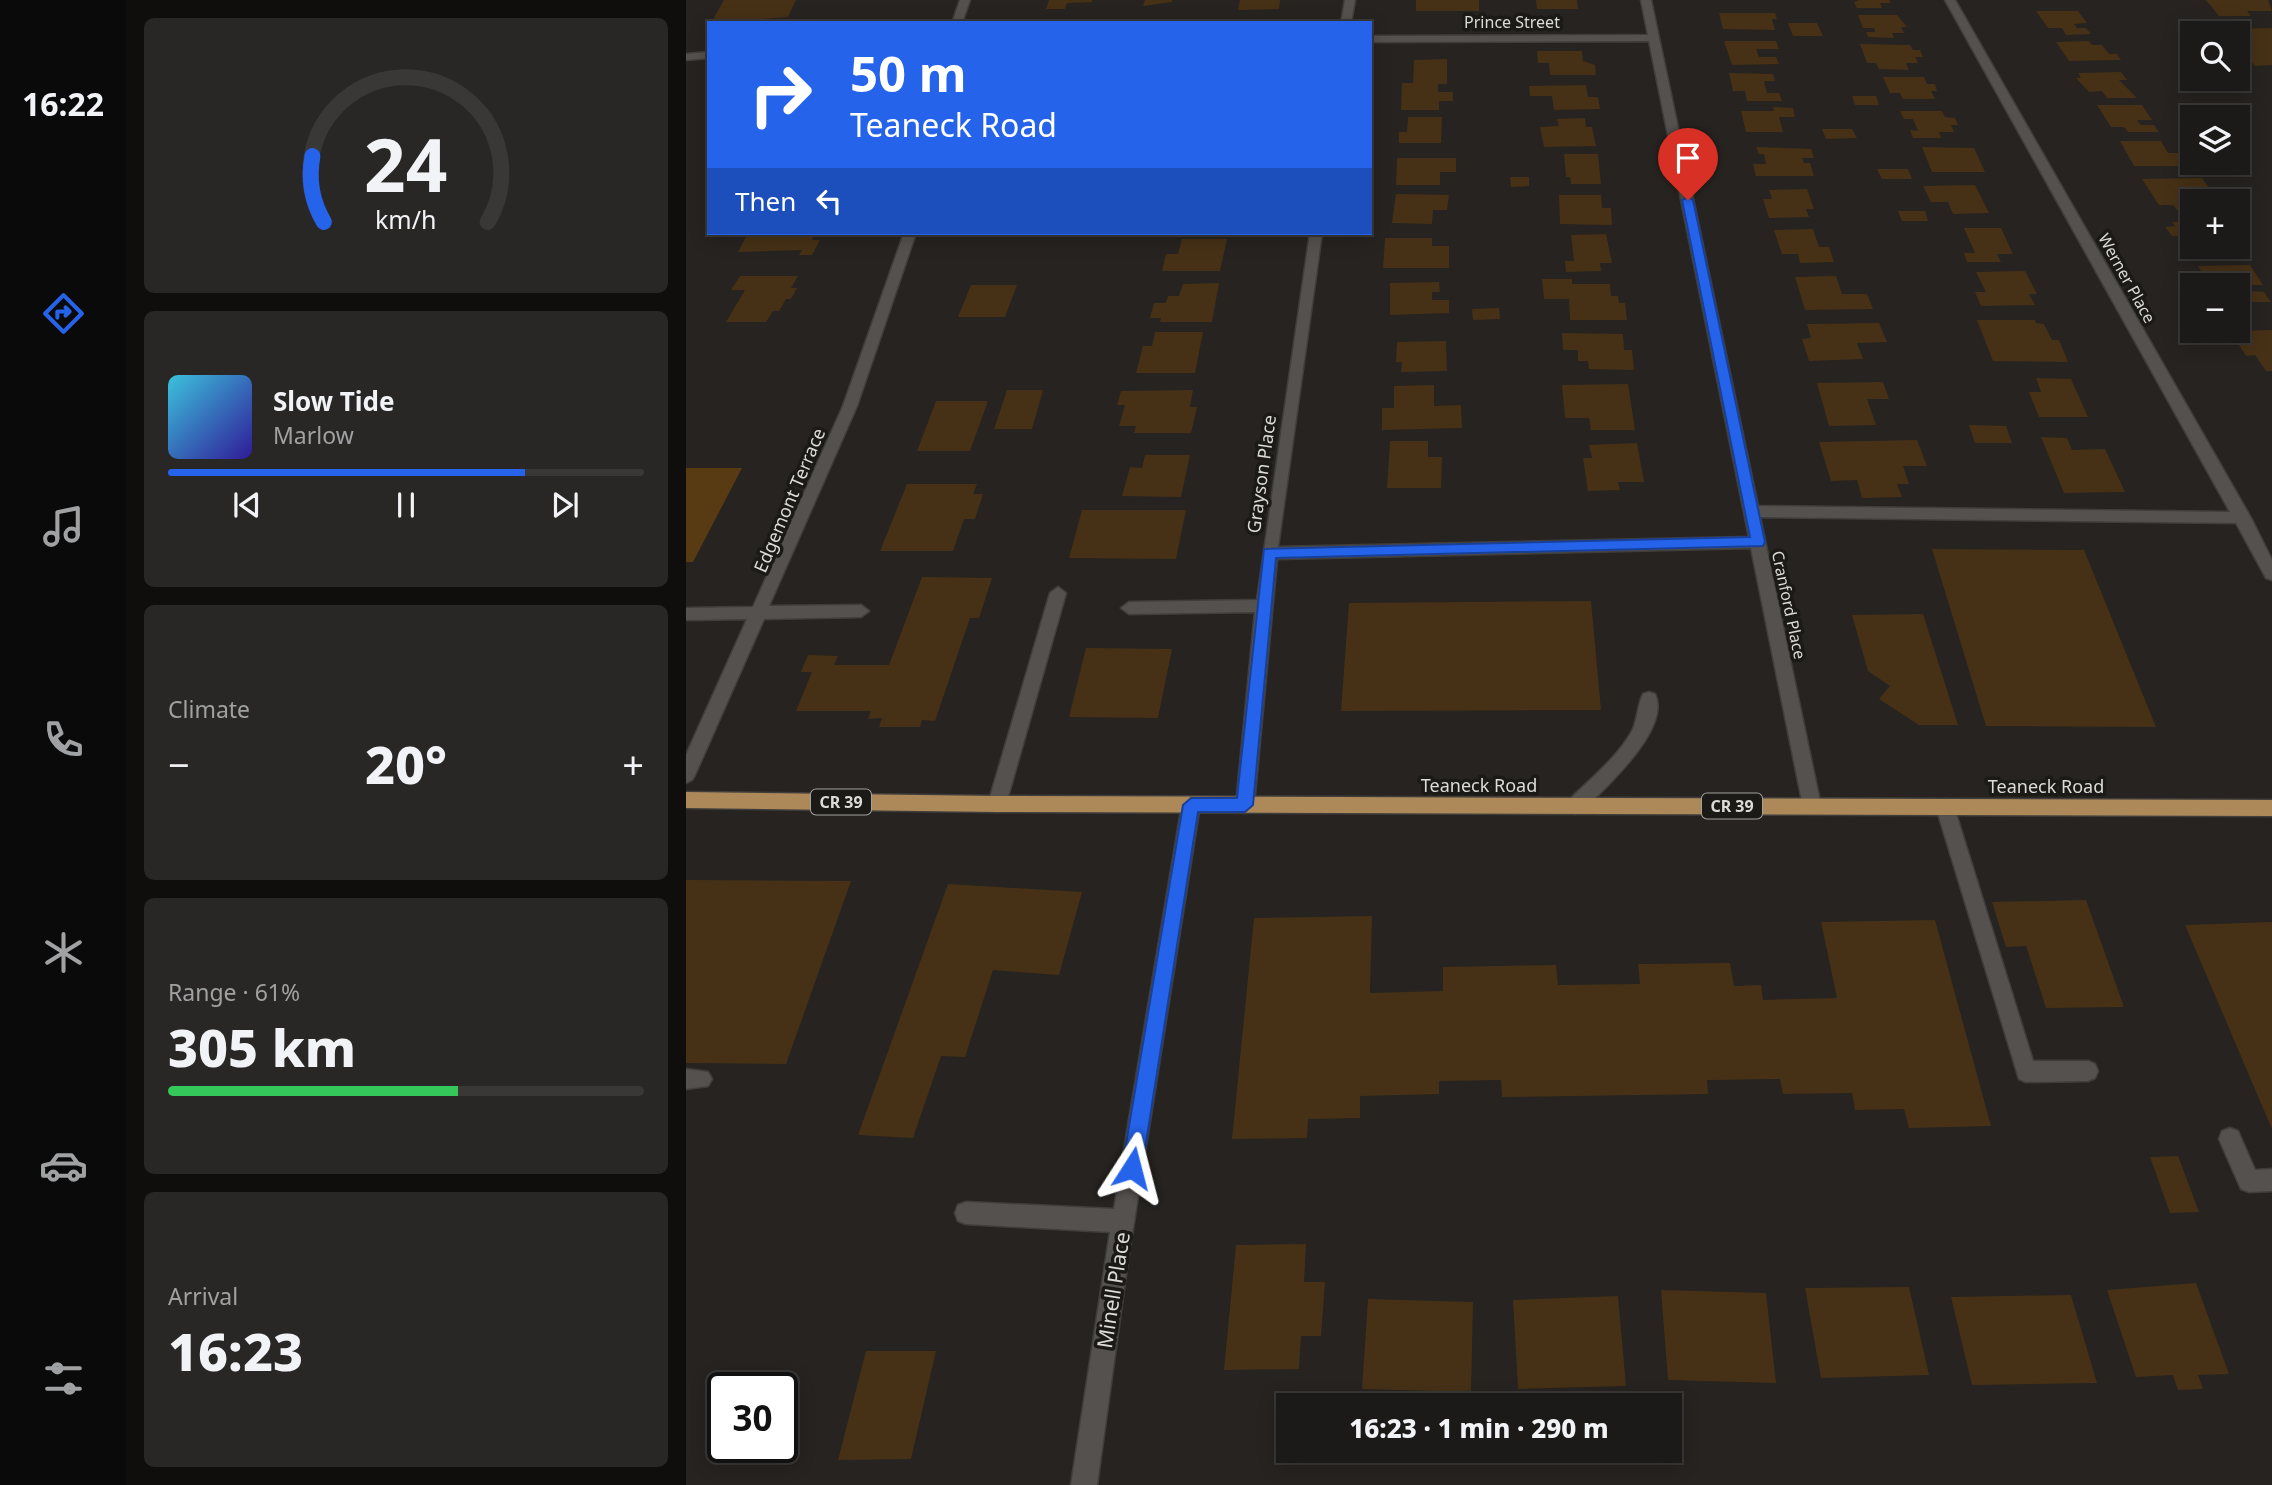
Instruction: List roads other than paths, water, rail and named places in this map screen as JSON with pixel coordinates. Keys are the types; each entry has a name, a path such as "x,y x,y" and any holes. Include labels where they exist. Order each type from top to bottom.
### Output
{"main road":[{"name":"Teaneck Road","path":"686,800 1191,805 2272,808"}],"street":[{"path":"958,21 965,0"},
{"path":"1346,21 1350,0"},
{"name":"Cranford Place","path":"1646,0 1812,806"},
{"name":"Werner Place","path":"1950,0 2242,518 2265,548 2272,574"},
{"name":"Prince Street","path":"1372,39 1654,38"},
{"path":"686,57 707,55"},
{"name":"Edgemont Terrace","path":"686,775 761,613 850,406 909,235"},
{"name":"Grayson Place","path":"1245,805 1269,553 1316,235"},
{"path":"1751,511 2242,518"},
{"path":"1269,553 1758,542"},
{"path":"997,804 1058,593"},
{"path":"1129,608 1266,606"},
{"path":"686,614 861,611"},
{"path":"1575,806 1636,741 1649,718 1649,699"},
{"name":"Minell Place","path":"1084,1485 1123,1221 1191,805"},
{"path":"1945,807 2026,1072 2088,1071"},
{"path":"2231,1139 2249,1181 2272,1180"},
{"path":"966,1213 1123,1221"}]}
